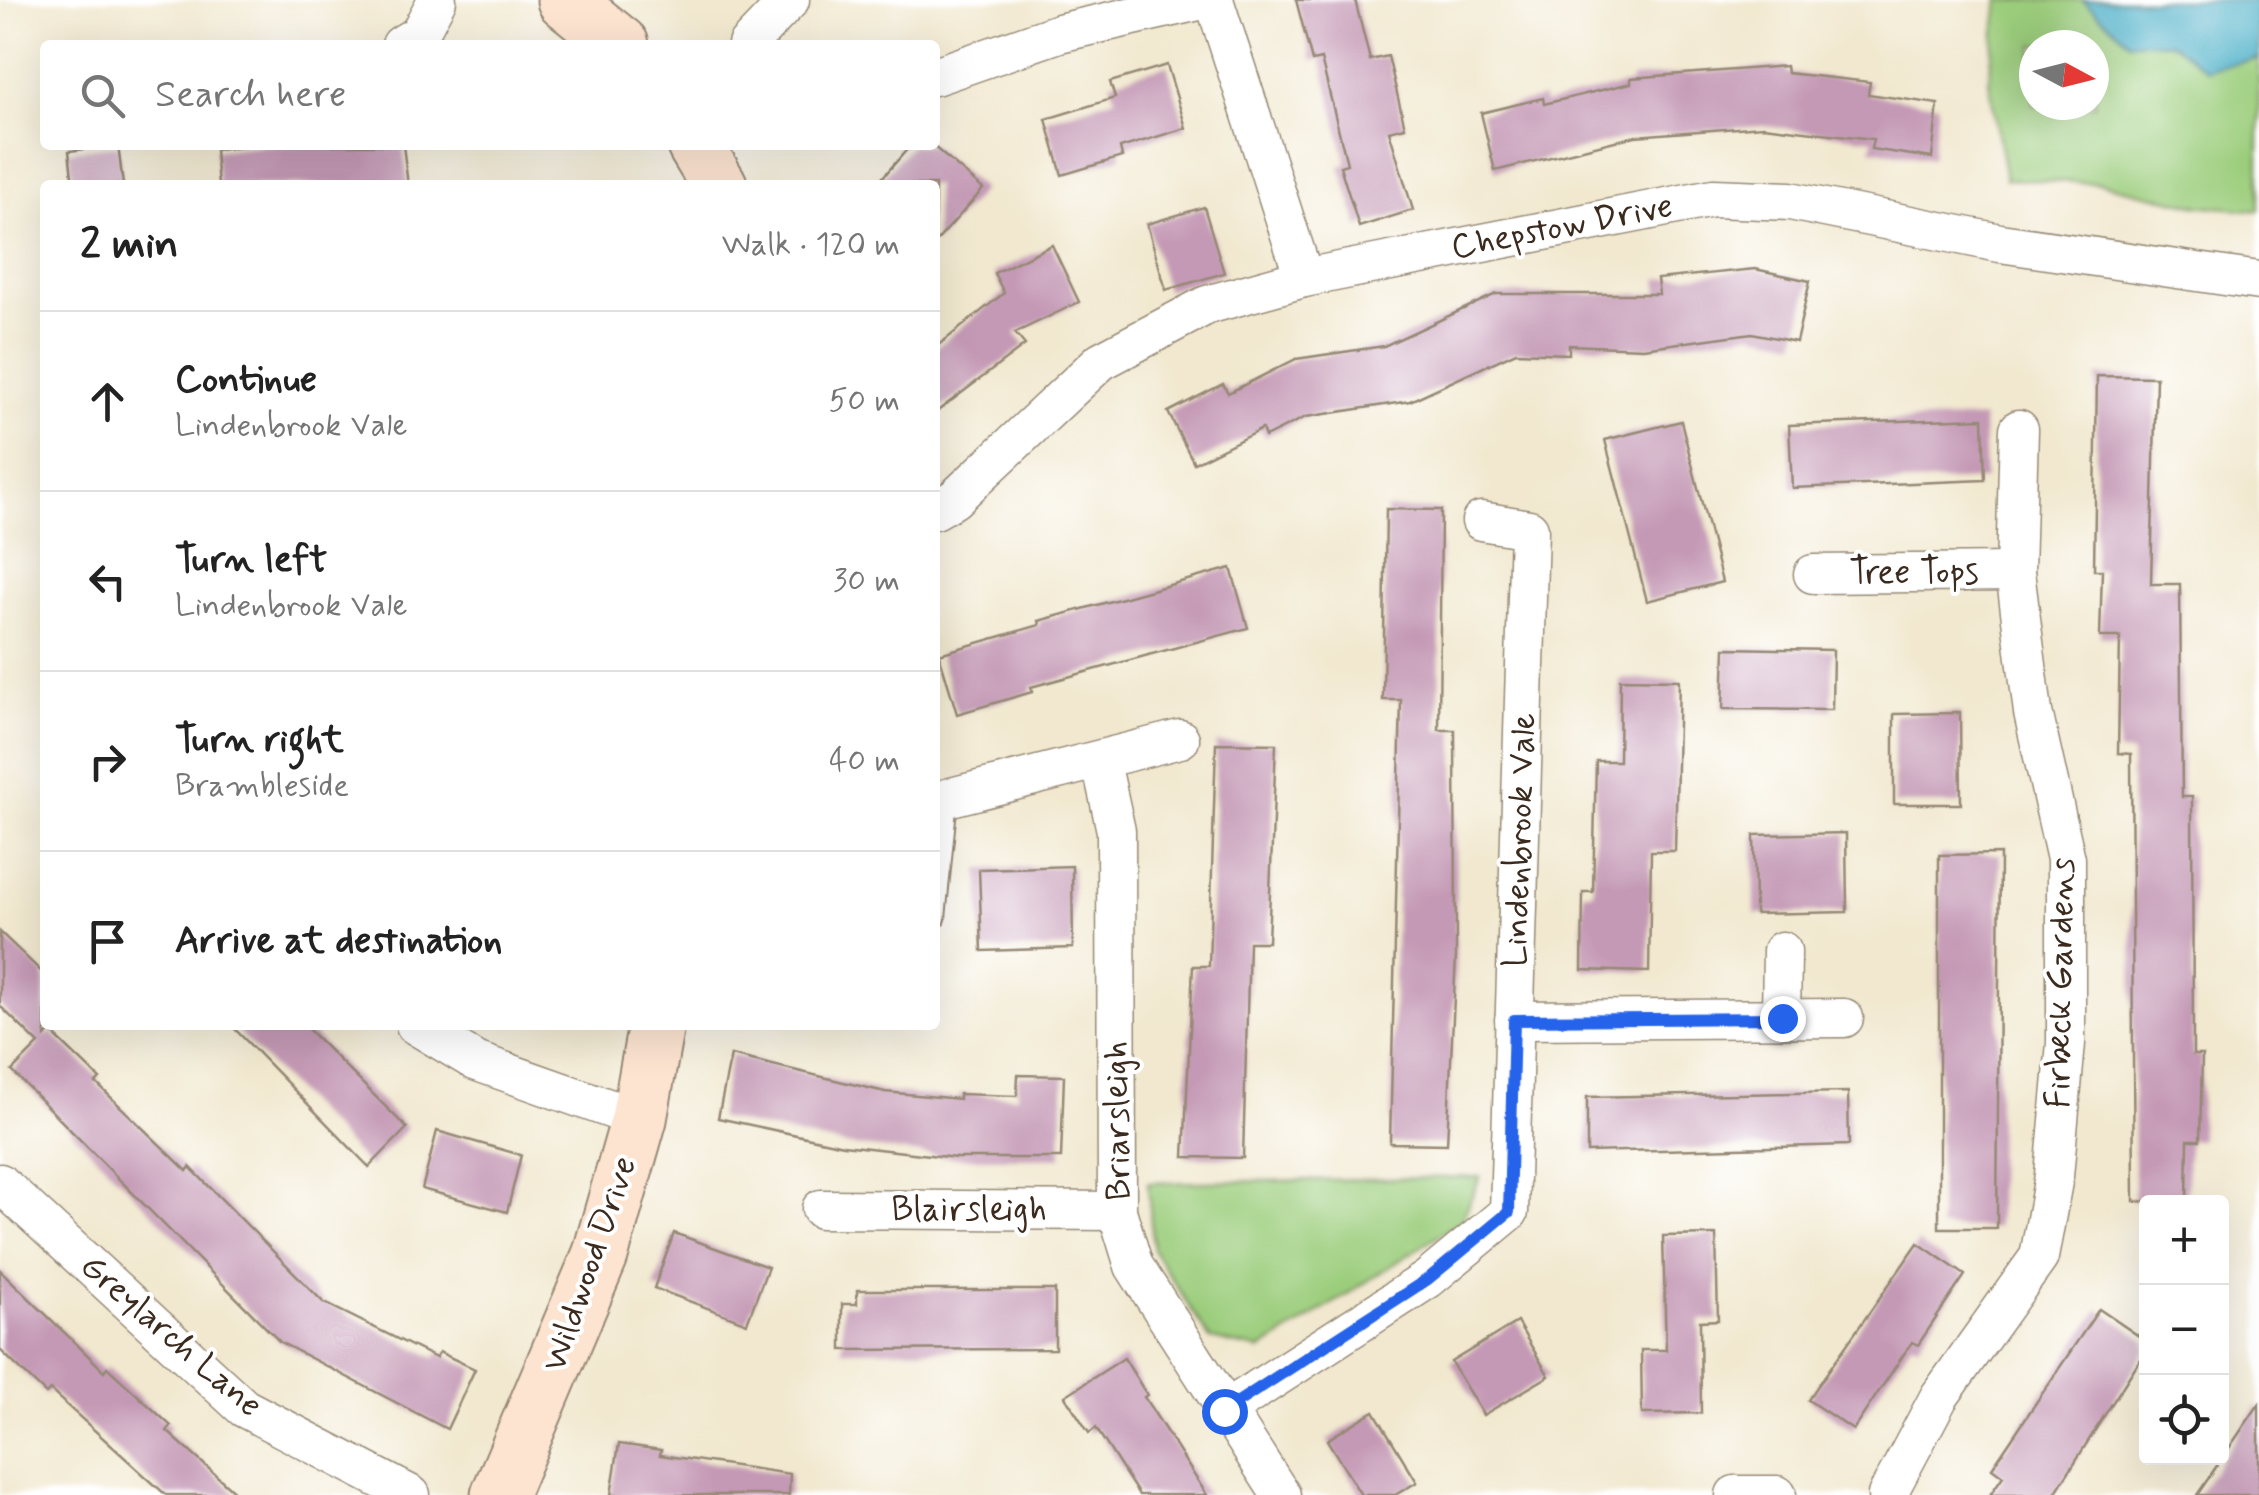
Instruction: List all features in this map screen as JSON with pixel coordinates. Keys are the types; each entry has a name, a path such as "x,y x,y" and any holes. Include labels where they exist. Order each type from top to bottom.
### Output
{"street":[{"path":"409,40 418,34 438,0"},
{"path":"565,0 615,40"},
{"path":"751,40 790,0"},
{"path":"940,74 1059,33 1202,0"},
{"path":"1214,0 1304,278"},
{"path":"698,150 716,180"},
{"name":"Chepstow Drive","path":"940,507 954,499 1101,361 1206,304 1304,278 1713,198 1790,201 2000,243 2259,281"},
{"name":"Firbeck Gardens","path":"1887,1495 1940,1397 2039,1257 2054,1176 2066,1043 2066,858 2033,712 2015,572 2019,430"},
{"name":"Lindenbrook Vale","path":"1224,1411 1428,1279 1509,1212 1530,529 1481,521"},
{"name":"Tree Tops","path":"1813,574 2015,572"},
{"path":"947,798 1102,762 1180,739"},
{"name":"Briarsleigh","path":"1102,762 1116,831 1117,1211 1134,1266 1224,1411 1282,1495"},
{"path":"1782,951 1782,1018"},
{"path":"1514,1020 1844,1018"},
{"path":"423,1030 475,1061 639,1119"},
{"name":"Wildwood Drive","path":"500,1495 600,1256 639,1119 655,1030"},
{"name":"Greylarch Lane","path":"0,1183 244,1408 411,1495"},
{"name":"Blairsleigh","path":"821,1209 1117,1211"},
{"path":"1735,1495 1777,1495"}],"lane":[{"path":"940,868 947,798"}],"green space":[{"path":"1999,0 2259,0 2259,211 2194,205 2099,183 2006,179 1989,80"},
{"path":"1480,1177 1462,1220 1261,1350 1210,1339 1153,1250 1148,1183"}],"water":[{"path":"2082,0 2259,0 2259,59 2206,69 2170,42 2129,42"}],"building":[{"path":"1296,0 1355,0 1370,60 1388,56 1405,127 1389,131 1413,210 1359,227 1340,166 1347,164 1321,59 1312,61"},
{"path":"1167,65 1186,128 1120,148 1122,157 1062,175 1046,119 1115,98 1110,82"},
{"path":"1786,66 1787,73 1870,82 1868,94 1938,104 1932,158 1871,149 1873,139 1763,126 1635,136 1495,171 1481,113 1543,98 1544,104 1631,83 1631,78"},
{"path":"119,150 122,180 72,180 69,151"},
{"path":"215,150 404,150 407,180 218,180"},
{"path":"907,150 938,150 983,189 940,237 940,180 880,180"},
{"path":"1204,207 1224,273 1166,290 1147,224"},
{"path":"1052,245 1079,302 1015,333 1025,345 940,409 940,344 1004,293 994,273"},
{"path":"1755,269 1810,281 1796,342 1752,333 1643,348 1569,345 1569,354 1516,352 1410,401 1306,417 1265,437 1262,429 1194,463 1168,412 1223,384 1228,393 1296,359 1384,346 1496,294 1659,294 1657,279"},
{"path":"2097,376 2156,377 2151,584 2180,584 2182,797 2192,797 2193,1055 2202,1055 2200,1140 2188,1140 2187,1195 2139,1195 2139,1202 2134,1202 2131,754 2118,753 2120,637 2100,637 2102,570 2094,570"},
{"path":"1983,418 1985,480 1792,488 1789,425"},
{"path":"1681,421 1722,582 1647,601 1605,440"},
{"path":"1386,509 1441,510 1439,730 1455,730 1456,955 1447,1144 1390,1143 1401,700 1383,700"},
{"path":"1231,568 1248,628 1031,687 1032,692 957,714 940,654 1040,625 1039,621"},
{"path":"1725,648 1833,650 1832,710 1723,709"},
{"path":"1620,679 1679,680 1675,851 1651,851 1649,972 1582,970 1583,892 1593,892 1596,761 1619,761"},
{"path":"1960,713 1961,804 1894,804 1894,714"},
{"path":"1216,743 1276,744 1268,942 1249,942 1243,1158 1184,1157 1193,966 1209,966"},
{"path":"1846,833 1847,912 1755,914 1754,835"},
{"path":"2000,854 1997,1228 1939,1228 1939,855"},
{"path":"1072,866 1073,948 982,951 979,869"},
{"path":"0,932 40,970 40,1030 45,1030 45,1037 51,1032 100,1079 96,1083 187,1171 190,1167 323,1302 436,1358 439,1352 475,1369 447,1429 280,1342 12,1071 39,1044 0,1006"},
{"path":"236,1030 309,1030 407,1128 369,1167"},
{"path":"731,1055 885,1092 959,1099 959,1094 1017,1096 1018,1075 1064,1076 1061,1158 956,1158 843,1145 718,1118"},
{"path":"1848,1092 1849,1145 1587,1152 1587,1097"},
{"path":"437,1131 521,1155 507,1212 422,1189"},
{"path":"674,1233 768,1267 747,1323 654,1288"},
{"path":"1716,1235 1718,1320 1700,1321 1701,1413 1642,1414 1641,1350 1666,1350 1663,1236"},
{"path":"1918,1243 1965,1275 1918,1345 1912,1342 1853,1430 1808,1400"},
{"path":"0,1270 104,1371 107,1367 171,1426 167,1431 238,1495 166,1495 50,1390 46,1394 0,1350"},
{"path":"857,1290 1055,1290 1055,1349 842,1350 842,1304 857,1304"},
{"path":"2099,1309 2139,1336 2139,1361 2054,1495 1990,1495 2003,1476 1992,1468"},
{"path":"1517,1322 1549,1376 1483,1415 1451,1362"},
{"path":"1124,1358 1147,1395 1144,1397 1207,1495 1139,1495 1096,1428 1089,1433 1065,1396"},
{"path":"2259,1404 2259,1495 2197,1495 2217,1465 2229,1465 2229,1448"},
{"path":"1374,1411 1417,1482 1395,1495 1361,1495 1327,1440"},
{"path":"619,1444 661,1450 660,1455 790,1474 789,1495 611,1495"}],"route":[{"path":"1224,1411 1428,1279 1509,1212 1514,1020 1782,1018"}]}
